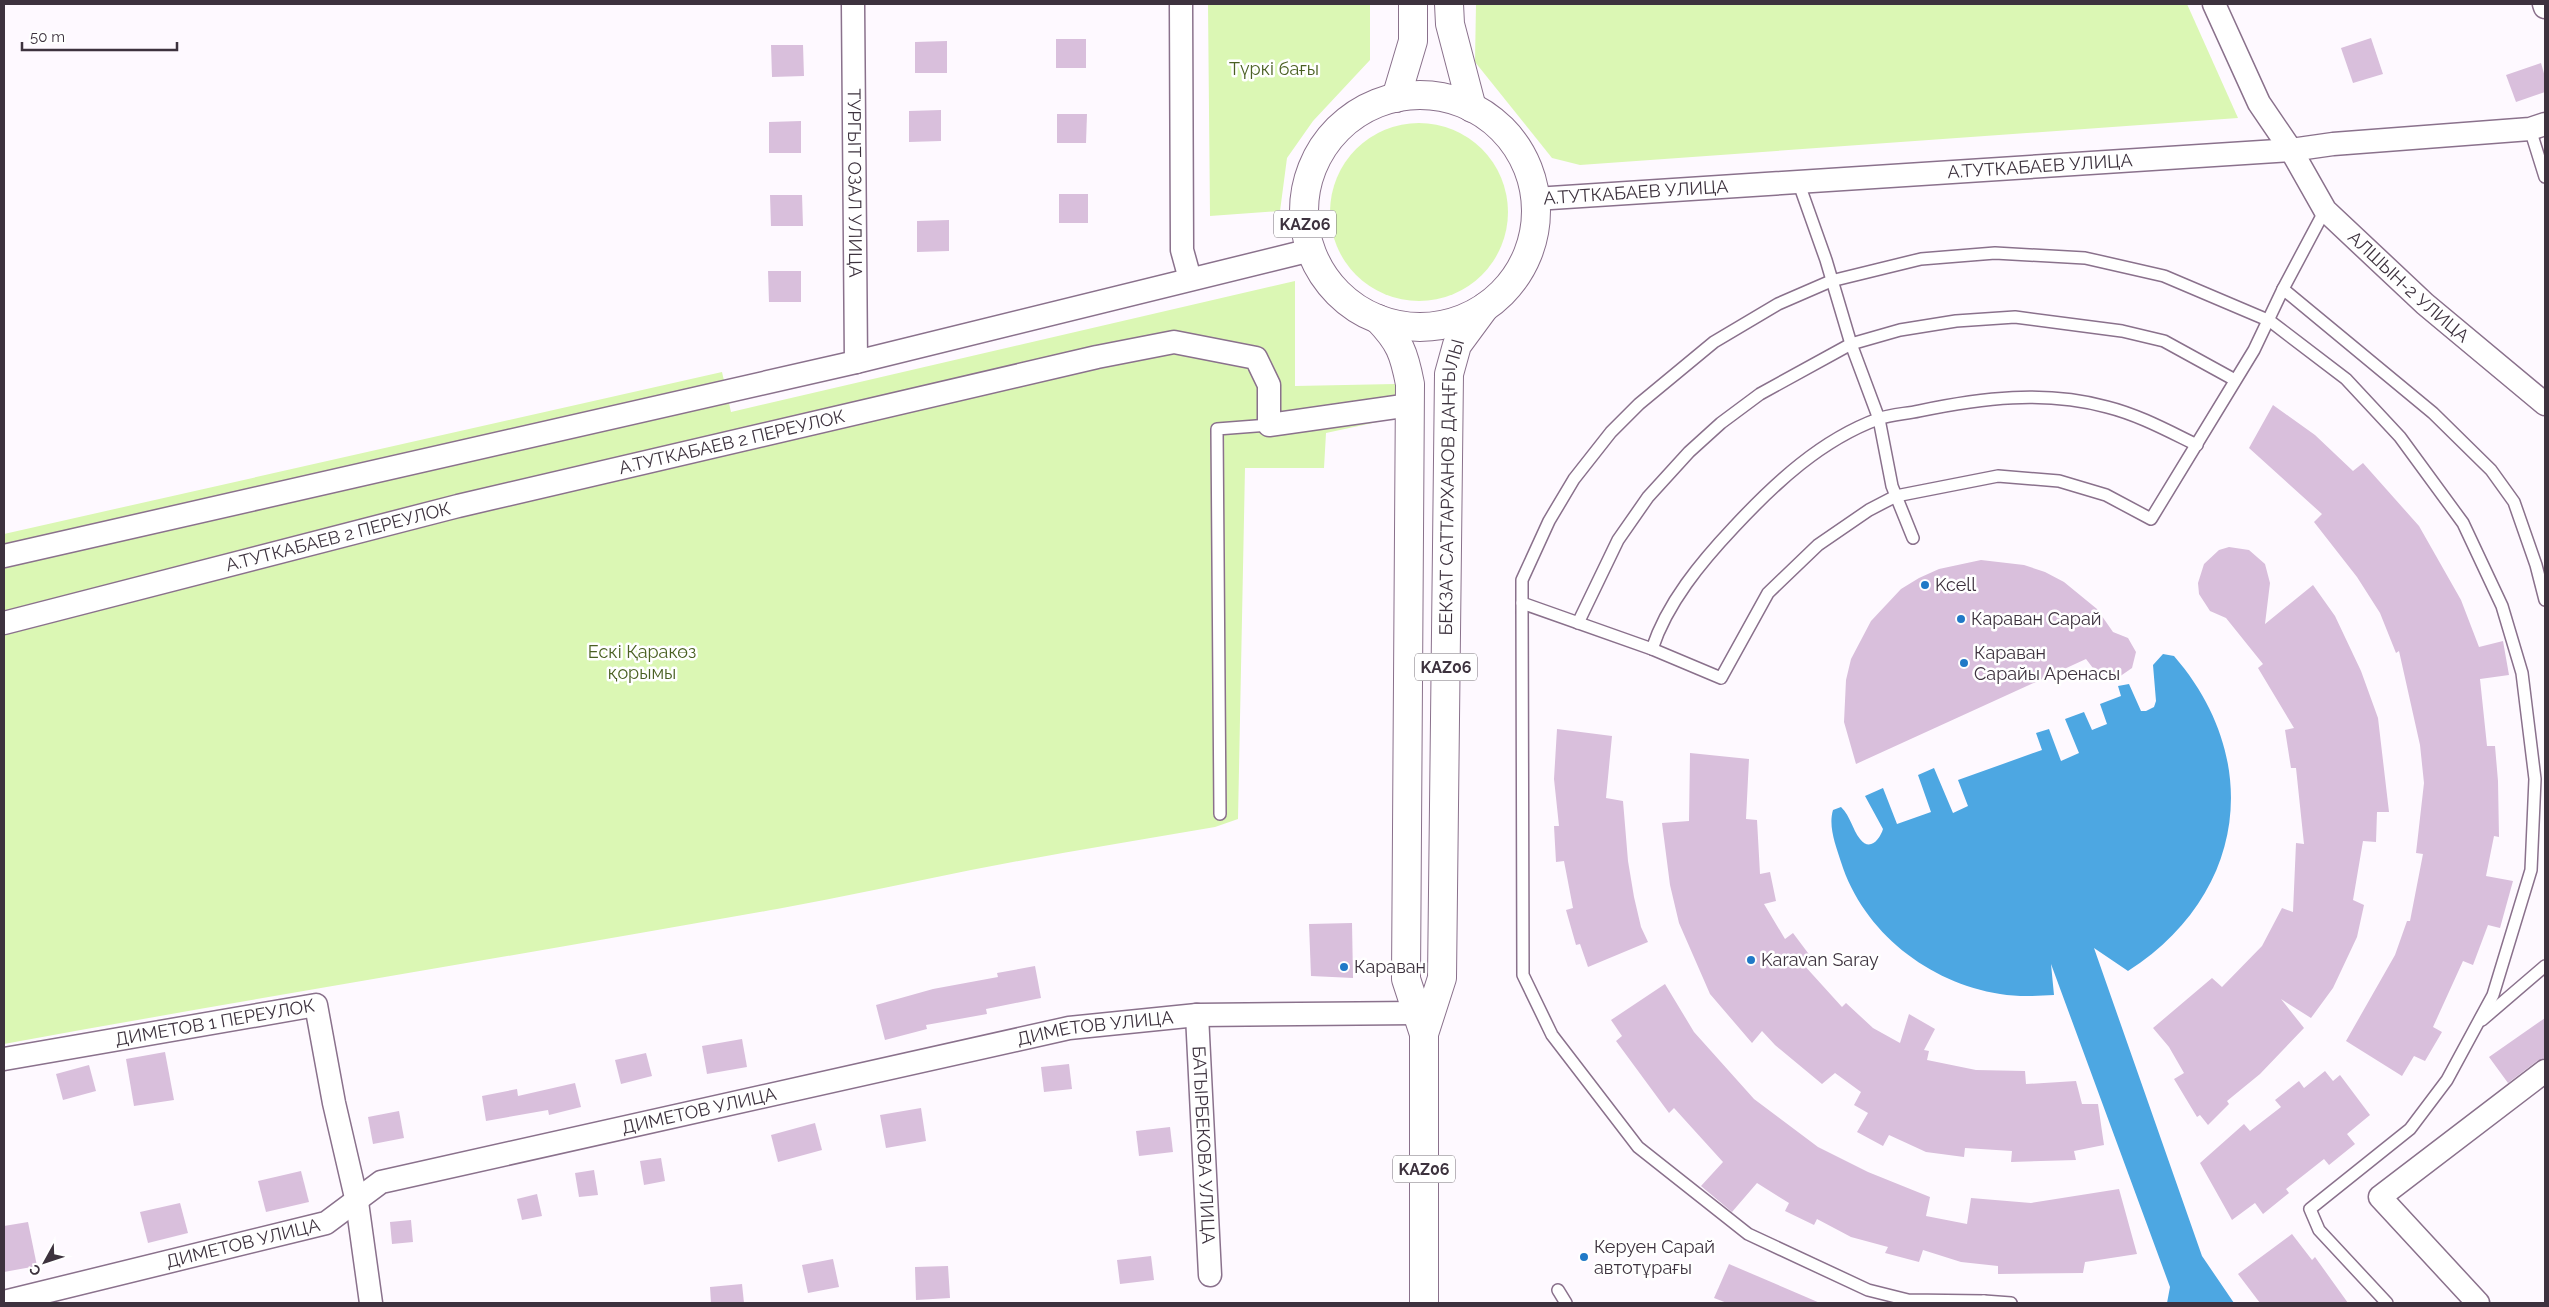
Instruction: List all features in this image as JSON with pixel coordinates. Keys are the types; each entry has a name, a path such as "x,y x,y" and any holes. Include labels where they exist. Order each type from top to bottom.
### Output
{"main road":[{"path":"1396,98 1413,41 1413,4"},
{"path":"1449,4 1450,24 1472,108"},
{"name":"KАZ06","path":"1436,97 1472,108 1489,118 1515,146 1525,162 1535,199 1533,234 1521,268 1512,283 1486,307 1470,316 1436,326 1397,325 1378,319 1360,310 1337,292 1319,268 1311,250 1306,231 1304,211 1311,172 1319,154 1337,131 1360,112 1396,98 1436,97"},
{"name":"БЕКЗАТ САТТАРХАНОВ ДАҢҒЫЛЫ","path":"1420,1024 1442,978 1449,374 1457,345 1486,307"},
{"name":"БЕКЗАТ САТТАРХАНОВ ДАҢҒЫЛЫ","path":"1378,319 1396,337 1405,358 1410,384 1406,978 1420,1024 1424,1303"}],"street":[{"name":"ТУРГЫТ ОЗАЛ УЛИЦА","path":"853,4 856,362"},
{"path":"1181,4 1182,250 1190,278"},
{"name":"АЛШЫН-2 УЛИЦА","path":"2214,4 2259,103 2291,150 2325,210 2425,304 2545,404"},
{"name":"А.ТУТКАБАЕВ УЛИЦА","path":"1535,199 1799,184 2291,150 2333,144 2538,126"},
{"path":"4,556 856,362 1190,278 1311,250"},
{"name":"А.ТУТКАБАЕВ 2 ПЕРЕУЛОК","path":"4,623 467,504 792,426 1097,356 1174,342 1256,358 1269,385 1269,425"},
{"path":"1269,425 1410,405"},
{"name":"ДИМЕТОВ 1 ПЕРЕУЛОК","path":"4,1059 316,1005 334,1103 357,1202"},
{"name":"ДИМЕТОВ УЛИЦА","path":"4,1302 326,1223 357,1202 381,1182 1069,1028 1197,1015 1420,1024"},
{"name":"БАТЫРБЕКОВА УЛИЦА","path":"1197,1015 1210,1275"},
{"path":"2478,1303 2380,1196 2545,1071"},
{"path":"357,1202 371,1303"}],"lane":[{"path":"2538,126 2545,176"},
{"path":"1799,184 1826,260 1850,344 1879,419 1892,486 1913,538"},
{"path":"1522,603 1652,649 1720,678 1768,593 1818,544 1869,510 1896,496 1998,476 2059,481 2106,495 2151,519 2197,446 2270,321 2283,289 2325,210"},
{"path":"2011,1303 1908,1302 1868,1290 1748,1234 1638,1147 1552,1035 1523,975 1522,580 1549,521 1574,479 1611,432 1639,404 1714,342 1778,304 1831,281 1920,259 1995,253 2085,258 2164,276 2270,321 2346,379 2400,437 2463,523 2505,614 2522,674 2535,779 2531,870 2493,994 2448,1080 2410,1128 2310,1209 2319,1230 2387,1303"},
{"path":"2283,289 2433,413 2491,470 2514,502 2536,565 2545,600"},
{"path":"1578,623 1618,540 1648,497 1689,452 1721,423 1760,394 1850,344 1900,330 1956,321 2015,317 2122,331 2164,341 2235,380"},
{"path":"1652,649 1659,630 1684,589 1713,550 1770,489 1802,463 1837,440 1879,419 1967,401 2016,396 2067,400 2107,407 2150,422 2197,446"},
{"path":"1220,814 1217,429 1269,425"},
{"path":"2476,1024 2545,966"},
{"path":"1558,1290 1566,1303"}],"green space":[{"name":"Түркі бағы","path":"1208,4 1370,4 1370,60 1313,121 1287,158 1280,211 1210,216"},
{"path":"1476,4 2187,4 2238,118 1580,165 1552,158 1475,62"},
{"path":"1419,123 1453,130 1468,138 1482,149 1493,163 1501,178 1508,212 1501,246 1493,261 1482,275 1468,286 1453,294 1419,301 1385,294 1370,286 1356,275 1345,261 1337,246 1330,212 1337,178 1345,163 1356,149 1370,138 1385,130"},
{"name":"Ескі Қаракөз қорымы","path":"1295,281 1295,386 1395,384 1396,418 1326,433 1324,468 1245,468 1238,819 1215,827 1001,864 777,909 4,1044 4,534 722,372 731,412"}],"water":[{"path":"2163,654 2174,656 2203,697 2222,739 2230,782 2229,825 2218,866 2197,905 2167,940 2128,971 2094,948 2202,1256 2234,1303 2167,1303 2170,1287 2051,964 2054,995 2034,996 2007,995 1974,988 1948,979 1924,966 1882,932 1865,911 1851,887 1841,862 1831,823 1833,810 1841,807 1860,839 1867,844 1874,843 1880,837 1883,829 1865,796 1883,788 1897,824 1931,812 1918,775 1934,768 1953,813 1968,806 1958,780 2042,750 2036,733 2049,729 2061,761 2079,753 2065,719 2084,712 2092,730 2107,724 2100,704 2121,696 2118,686 2129,684 2141,711 2154,707 2156,701 2153,665"}],"building":[{"path":"2371,38 2383,74 2353,83 2341,48"},
{"path":"1056,39 1086,39 1086,68 1056,68"},
{"path":"947,41 947,73 915,73 915,42"},
{"path":"771,45 803,45 804,76 772,77"},
{"path":"2541,63 2545,77 2545,92 2516,102 2506,75"},
{"path":"941,110 941,141 909,142 909,111"},
{"path":"1057,114 1087,114 1086,143 1057,143"},
{"path":"801,121 801,153 769,153 769,122"},
{"path":"1059,194 1088,194 1088,223 1059,223"},
{"path":"770,195 802,195 803,226 771,226"},
{"path":"949,220 949,251 917,252 917,221"},
{"path":"768,271 801,271 801,302 769,302"},
{"path":"2273,405 2315,435 2353,471 2363,463 2419,526 2461,600 2479,647 2503,641 2509,675 2480,679 2487,746 2495,746 2498,781 2499,837 2494,836 2486,876 2513,881 2500,928 2488,925 2473,965 2463,961 2433,1027 2442,1032 2425,1061 2414,1056 2402,1076 2346,1041 2395,955 2407,921 2410,921 2423,854 2416,853 2424,783 2420,745 2399,651 2396,653 2380,613 2357,577 2314,522 2322,514 2249,448"},
{"path":"2229,547 2249,550 2265,564 2270,583 2265,624 2313,585 2335,616 2361,671 2378,718 2389,812 2377,812 2376,842 2363,841 2353,900 2364,905 2357,937 2333,988 2311,1018 2281,999 2304,1028 2260,1074 2227,1101 2229,1104 2208,1125 2200,1115 2197,1117 2174,1079 2184,1073 2169,1047 2153,1028 2212,978 2222,987 2262,946 2282,908 2293,912 2296,843 2304,844 2296,768 2291,768 2285,730 2294,728 2258,668 2263,664 2226,618 2210,611 2199,594 2198,583 2204,564 2219,550"},
{"name":"Караван Сарайы Аренасы","path":"1981,560 2024,565 2045,572 2064,582 2097,609 2113,632 2128,638 2136,652 2132,668 2119,677 2111,678 2096,672 2086,659 1856,764 1844,722 1846,680 1851,659 1871,621 1901,589 1919,578 1939,569"},
{"path":"1557,729 1612,736 1606,798 1623,801 1628,861 1634,897 1641,927 1648,942 1588,967 1580,944 1576,945 1566,910 1573,908 1564,861 1556,862 1554,826 1559,826 1554,779"},
{"name":"Karavan Saray","path":"1690,753 1749,759 1746,819 1757,820 1760,874 1770,872 1776,901 1764,904 1785,939 1793,933 1811,957 1803,964 1842,1007 1846,1003 1873,1028 1900,1043 1909,1014 1935,1029 1924,1050 1929,1051 1927,1060 1976,1070 2025,1071 2026,1084 2076,1081 2082,1104 2098,1104 2104,1145 2074,1151 2076,1160 2011,1162 2012,1151 1965,1148 1964,1157 1926,1152 1889,1135 1883,1146 1857,1132 1868,1113 1854,1105 1861,1092 1835,1073 1822,1084 1775,1045 1762,1031 1752,1043 1710,994 1679,923 1670,885 1662,823 1689,821"},
{"path":"1352,923 1353,978 1311,976 1309,924"},
{"path":"1035,966 1041,998 986,1009 987,1014 926,1025 927,1029 885,1040 876,1005 933,989 998,977 997,973"},
{"path":"1665,984 1694,1032 1754,1099 1818,1147 1868,1172 1930,1197 1926,1216 1967,1224 1971,1198 2031,1203 2119,1189 2137,1254 2085,1262 2083,1273 1998,1274 1998,1266 1961,1262 1923,1250 1919,1262 1885,1253 1888,1247 1851,1237 1817,1219 1814,1225 1785,1211 1789,1203 1757,1183 1732,1212 1701,1186 1723,1162 1674,1108 1669,1113 1616,1041 1622,1036 1611,1020"},
{"path":"2545,1018 2545,1058 2537,1061 2508,1083 2489,1057"},
{"path":"742,1039 747,1067 707,1074 702,1046"},
{"path":"165,1052 174,1100 134,1106 126,1059"},
{"path":"646,1053 652,1076 621,1084 615,1060"},
{"path":"1069,1064 1072,1089 1044,1092 1041,1067"},
{"path":"89,1065 96,1091 63,1100 56,1074"},
{"path":"2325,1071 2333,1081 2340,1075 2370,1115 2347,1134 2355,1144 2329,1165 2324,1159 2286,1189 2289,1193 2263,1214 2255,1203 2232,1220 2200,1163 2244,1124 2250,1131 2281,1107 2275,1100 2299,1081 2304,1088"},
{"path":"575,1083 581,1107 549,1115 548,1110 486,1121 482,1096 517,1089 518,1096"},
{"path":"921,1108 926,1141 886,1148 880,1115"},
{"path":"399,1111 404,1138 373,1144 368,1117"},
{"path":"815,1123 822,1150 778,1162 771,1135"},
{"path":"1170,1127 1173,1152 1139,1156 1136,1131"},
{"path":"661,1158 665,1181 644,1185 640,1161"},
{"path":"594,1170 598,1195 579,1197 575,1173"},
{"path":"301,1171 309,1202 266,1212 258,1181"},
{"path":"537,1194 542,1216 522,1220 517,1199"},
{"path":"180,1203 188,1233 148,1243 140,1212"},
{"path":"411,1220 413,1242 392,1244 390,1222"},
{"path":"28,1222 37,1266 4,1272 4,1226"},
{"path":"2292,1234 2312,1260 2315,1257 2348,1303 2260,1303 2238,1274"},
{"path":"1151,1256 1154,1280 1120,1284 1117,1260"},
{"path":"833,1259 839,1287 808,1293 802,1265"},
{"path":"1729,1264 1820,1303 1727,1303 1714,1298"},
{"path":"948,1266 950,1298 916,1300 915,1267"},
{"path":"742,1284 744,1303 711,1303 710,1287"}],"place":[{"name":"Kcell","path":"1925,585"},
{"name":"Караван Сарай","path":"1961,619"},
{"name":"Караван Сарайы Аренасы","path":"1964,663"},
{"name":"Karavan Saray","path":"1751,960"},
{"name":"Караван","path":"1344,967"},
{"name":"Керуен Сарай автотұрағы","path":"1584,1257"}]}
